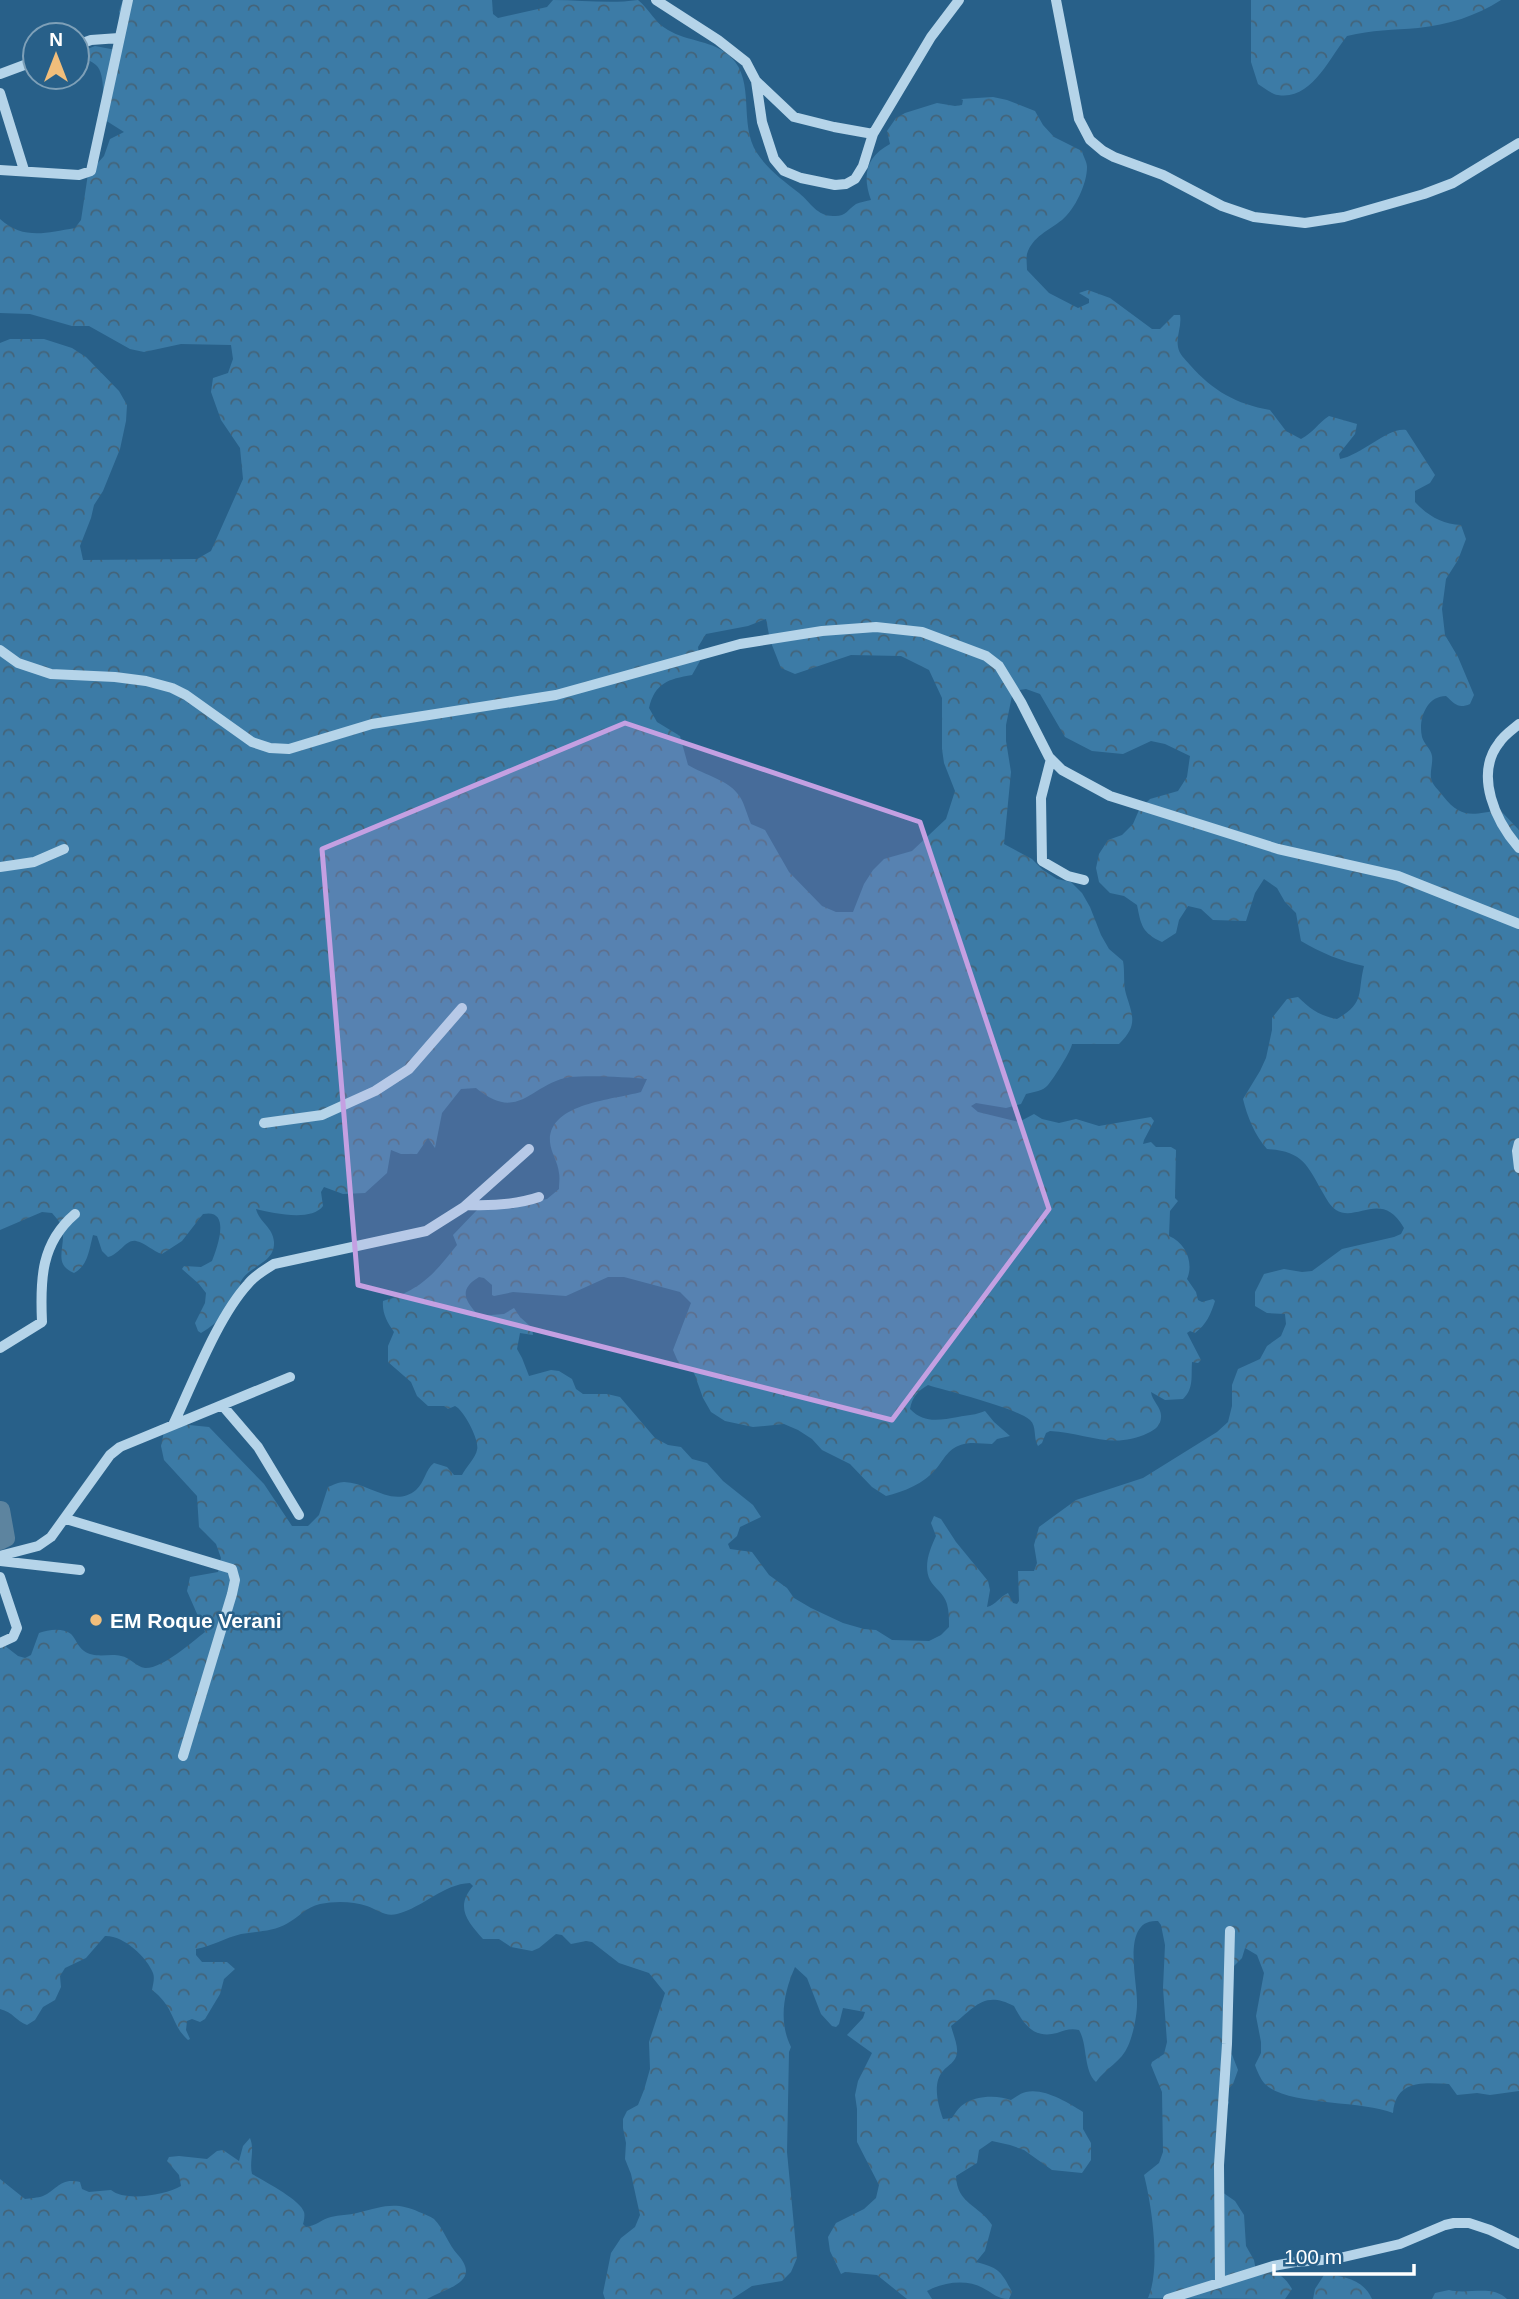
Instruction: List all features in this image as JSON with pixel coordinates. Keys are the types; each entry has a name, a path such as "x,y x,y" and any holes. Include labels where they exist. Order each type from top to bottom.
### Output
{"street":[{"path":"0,170 79,175 87,174 93,167 128,0"},
{"path":"656,0 718,40 746,62 756,81 794,117 873,134"},
{"path":"756,81 762,122 774,159 784,171 801,178 835,185 846,184 855,179 863,166 873,134 931,37 959,0"},
{"path":"1056,0 1079,119 1090,139 1114,157 1163,175 1222,206 1254,217 1305,223 1357,213 1453,183 1519,143"},
{"path":"91,40 119,38"},
{"path":"0,74 21,66"},
{"path":"0,93 24,170"},
{"path":"0,650 30,669 51,674 115,677 172,688 252,742 270,748 289,749 372,724 556,695 740,644 822,631 876,627 922,632 986,656 999,666 1051,759 1062,770 1110,796 1278,849 1398,876 1519,925"},
{"path":"1519,724 1498,743 1491,757 1488,777 1499,820 1519,848"},
{"path":"1051,759 1041,799 1042,861 1068,876 1084,880"},
{"path":"0,867 34,862 64,849"},
{"path":"264,1123 321,1115 375,1091 409,1069 462,1008"},
{"path":"1519,1143 1519,1168"},
{"path":"173,1425 225,1315 247,1284 260,1273 274,1264 426,1231 467,1205 529,1149"},
{"path":"467,1205 523,1203 540,1197"},
{"path":"0,1348 42,1322 40,1294 48,1248 61,1226 75,1214"},
{"path":"0,1556 38,1546 51,1537 110,1455 120,1447 289,1377"},
{"path":"222,1405 258,1447 299,1515"},
{"path":"66,1519 232,1569 235,1580 222,1631 183,1756"},
{"path":"0,1561 80,1570"},
{"path":"0,1577 17,1629 13,1637 0,1643"},
{"path":"1220,2283 1219,2165 1227,2044 1230,1931"},
{"path":"1168,2299 1273,2266 1335,2259 1400,2244 1454,2223 1479,2226 1519,2244"}],"highlighted area":[{"path":"625,723 920,822 1049,1209 892,1420 358,1285 322,849"}],"green space":[{"path":"123,0 492,0 493,14 498,18 547,7 553,0 638,0 659,24 668,30 716,47 731,57 743,78 748,129 757,153 771,170 814,208 833,216 844,214 856,204 871,200 867,183 868,168 876,155 890,144 887,131 896,118 937,103 962,105 961,99 993,97 1007,100 1035,111 1054,137 1082,151 1087,165 1083,188 1076,203 1062,220 1037,238 1027,254 1027,270 1049,293 1078,308 1089,303 1089,299 1079,293 1088,290 1110,298 1152,329 1160,329 1174,315 1180,315 1180,352 1216,389 1246,404 1270,410 1286,431 1301,439 1329,416 1357,424 1355,434 1339,454 1340,459 1391,433 1406,430 1435,475 1430,483 1415,491 1415,502 1436,518 1461,525 1466,539 1458,560 1446,579 1442,609 1445,635 1458,657 1474,695 1470,704 1462,706 1446,696 1433,700 1425,710 1421,730 1432,756 1432,781 1450,804 1468,814 1500,810 1519,830 1519,2091 1490,2095 1457,2095 1449,2084 1413,2085 1400,2094 1393,2113 1290,2096 1276,2091 1264,2082 1255,2065 1261,2053 1256,2016 1264,1973 1257,1955 1245,1948 1242,1958 1234,1966 1231,2052 1238,2070 1233,2084 1226,2091 1226,2099 1229,2102 1225,2118 1222,2192 1235,2201 1244,2215 1246,2246 1254,2260 1256,2271 1277,2274 1285,2279 1292,2289 1285,2299 1148,2298 1155,2255 1150,2203 1144,2175 1159,2163 1163,2152 1162,2092 1151,2065 1164,2054 1167,2042 1163,1988 1165,1945 1158,1921 1146,1923 1135,1940 1137,2009 1130,2042 1122,2056 1096,2082 1089,2071 1079,2030 1049,2034 1036,2032 1026,2024 1014,2006 994,2000 980,2003 951,2026 957,2053 940,2076 937,2088 943,2119 952,2118 962,2105 981,2097 1011,2100 1026,2092 1041,2092 1083,2112 1083,2129 1091,2143 1091,2160 1082,2173 1052,2170 1024,2150 992,2141 979,2150 977,2163 956,2176 964,2199 992,2225 985,2251 976,2262 990,2266 1002,2275 1012,2292 1009,2299 998,2297 977,2285 962,2283 940,2285 927,2291 932,2299 907,2299 877,2275 845,2272 841,2274 830,2251 828,2237 836,2223 864,2209 876,2198 879,2185 857,2142 855,2095 858,2081 872,2053 847,2035 863,2018 865,2012 843,2008 839,2024 832,2026 821,2014 807,1978 795,1967 785,1996 784,2017 791,2047 787,2152 797,2258 791,2272 782,2281 752,2286 732,2299 605,2299 603,2293 611,2253 621,2238 635,2227 640,2215 625,2159 623,2119 627,2111 638,2105 644,2090 650,2069 649,2042 665,1993 649,1973 619,1963 592,1942 571,1944 562,1935 556,1934 532,1951 511,1947 499,1939 483,1939 465,1914 465,1901 473,1886 470,1883 451,1887 407,1911 393,1915 356,1903 320,1904 277,1928 241,1934 196,1949 196,1955 202,1962 227,1962 235,1969 224,1979 220,1994 205,2019 200,2022 192,2019 187,2021 188,2040 178,2028 165,2003 152,1990 154,1975 146,1960 127,1943 112,1937 105,1936 86,1958 65,1968 60,1976 61,1987 55,2000 43,2007 35,2020 27,2025 0,2009 0,1642 25,1658 31,1655 39,1633 63,1630 71,1634 88,1653 117,1655 145,1668 168,1660 205,1632 187,1591 190,1577 218,1572 221,1558 216,1544 199,1527 197,1496 164,1460 161,1446 164,1432 179,1424 209,1427 264,1484 292,1526 308,1526 319,1515 328,1487 338,1483 353,1483 398,1497 416,1490 434,1463 447,1467 454,1475 462,1475 476,1453 474,1433 459,1409 455,1406 448,1409 444,1406 428,1406 417,1396 411,1382 388,1362 388,1346 394,1332 383,1310 383,1301 407,1292 433,1273 457,1245 453,1235 477,1210 497,1206 512,1209 547,1199 559,1189 558,1169 550,1142 552,1129 559,1119 584,1105 641,1092 647,1079 570,1077 514,1102 491,1098 476,1088 461,1089 442,1113 435,1148 428,1138 417,1154 401,1154 391,1150 387,1173 365,1193 343,1194 324,1187 321,1192 323,1206 310,1214 291,1215 256,1209 273,1237 271,1254 243,1278 238,1299 229,1310 201,1333 195,1323 205,1303 206,1293 182,1269 184,1266 201,1267 212,1261 220,1223 212,1214 203,1214 182,1241 162,1254 140,1242 132,1241 108,1257 102,1251 97,1236 93,1235 85,1262 74,1273 64,1266 62,1261 63,1230 52,1213 42,1212 0,1230 0,343 10,339 44,339 72,348 86,357 119,391 127,405 120,449 103,491 94,505 80,546 83,560 197,559 211,551 243,479 240,448 221,420 211,392 213,378 228,373 233,359 231,345 181,344 144,352 130,349 89,326 72,326 30,314 0,313 0,219 17,230 26,232 45,233 75,228 81,220 88,174 104,156 110,139 124,132 105,120 103,83 99,70 91,62 91,48 116,50 121,25 119,11","holes":["766,619 770,640 781,668 795,674 851,655 901,656 929,670 942,698 942,749 944,763 955,791 946,819 912,851 884,859 864,884 853,912 836,912 822,906 789,872 765,830 751,824 736,791 688,765 680,736 657,722 649,708 655,693 664,684 692,675 700,661 698,647 706,634 748,626","1026,689 1040,694 1065,737 1092,751 1123,754 1151,741 1165,744 1190,756 1187,777 1178,791 1150,799 1139,810 1133,824 1122,835 1108,840 1099,854 1096,868 1099,882 1110,893 1124,896 1137,905 1146,932 1162,942 1176,933 1179,920 1188,906 1201,909 1213,920 1246,921 1255,893 1264,879 1277,888 1285,902 1296,913 1301,941 1331,956 1364,966 1356,1002 1337,1019 1316,1011 1298,997 1287,999 1272,1018 1266,1058 1243,1099 1252,1126 1267,1149 1288,1153 1302,1161 1336,1210 1344,1213 1370,1209 1387,1211 1396,1217 1404,1228 1401,1234 1394,1237 1342,1249 1312,1271 1284,1269 1264,1274 1255,1292 1255,1306 1267,1313 1285,1314 1286,1324 1281,1336 1267,1346 1260,1359 1238,1369 1232,1385 1232,1406 1228,1422 1217,1432 1143,1478 1076,1500 1039,1527 1034,1545 1037,1563 1034,1571 1018,1571 1017,1604 1013,1603 1008,1593 987,1607 990,1590 988,1581 941,1519 934,1516 931,1523 936,1536 927,1569 930,1580 946,1600 949,1627 929,1641 892,1640 876,1630 843,1623 811,1608 794,1598 787,1588 769,1575 752,1552 730,1549 728,1544 737,1536 740,1527 761,1517 753,1505 723,1481 707,1463 692,1459 681,1447 668,1445 655,1438 620,1397 583,1394 576,1389 572,1379 559,1371 551,1370 529,1376 517,1349 520,1333 533,1335 532,1328 514,1308 504,1314 479,1316 467,1301 466,1291 479,1277 492,1285 494,1296 513,1292 566,1296 608,1277 624,1277 680,1292 691,1303 673,1350 679,1364 693,1370 711,1412 725,1421 753,1427 784,1424 798,1430 822,1450 850,1464 872,1487 886,1496 926,1479 954,1448 971,1443 992,1444 997,1439 1010,1436 985,1411 939,1420 915,1414 910,1409 912,1401 918,1392 928,1385 1022,1415 1032,1423 1038,1446 1050,1431 1123,1440 1135,1438 1157,1427 1161,1414 1151,1392 1165,1400 1183,1399 1187,1395 1192,1362 1198,1363 1201,1360 1187,1333 1195,1333 1202,1326 1215,1301 1198,1300 1187,1279 1190,1267 1187,1254 1180,1243 1169,1236 1170,1211 1178,1201 1175,1198 1176,1150 1171,1147 1156,1147 1151,1142 1143,1144 1154,1121 1151,1117 1099,1126 1076,1119 1059,1123 1034,1114 1019,1122 978,1112 971,1106 976,1103 1006,1108 1021,1104 1026,1094 1048,1085 1072,1044 1119,1044 1131,1026 1123,961 1109,949 1082,893 1071,882 1057,879 1032,859 1004,844 1011,772 1006,725 1013,691"]},
{"path":"1251,0 1501,0 1472,15 1440,25 1347,36 1310,85 1290,95 1275,94 1258,84 1251,62"},
{"path":"250,2138 252,2174 296,2202 304,2212 303,2224 306,2227 331,2217 381,2207 410,2209 434,2219 464,2264 464,2278 427,2299 0,2299 0,2179 25,2199 43,2196 68,2181 80,2182 82,2189 89,2192 111,2190 126,2196 156,2194 181,2186 179,2175 167,2161 169,2157 207,2159 223,2150 239,2161 243,2146"},
{"path":"1324,2275 1338,2276 1358,2283 1372,2299 1313,2299 1315,2289"},
{"path":"1449,2290 1494,2292 1507,2299 1432,2299 1435,2293"}],"waterway":[{"path":"0,1541 6,1538 1,1510"}],"place":[{"name":"EM Roque Verani","path":"96,1620"}]}
